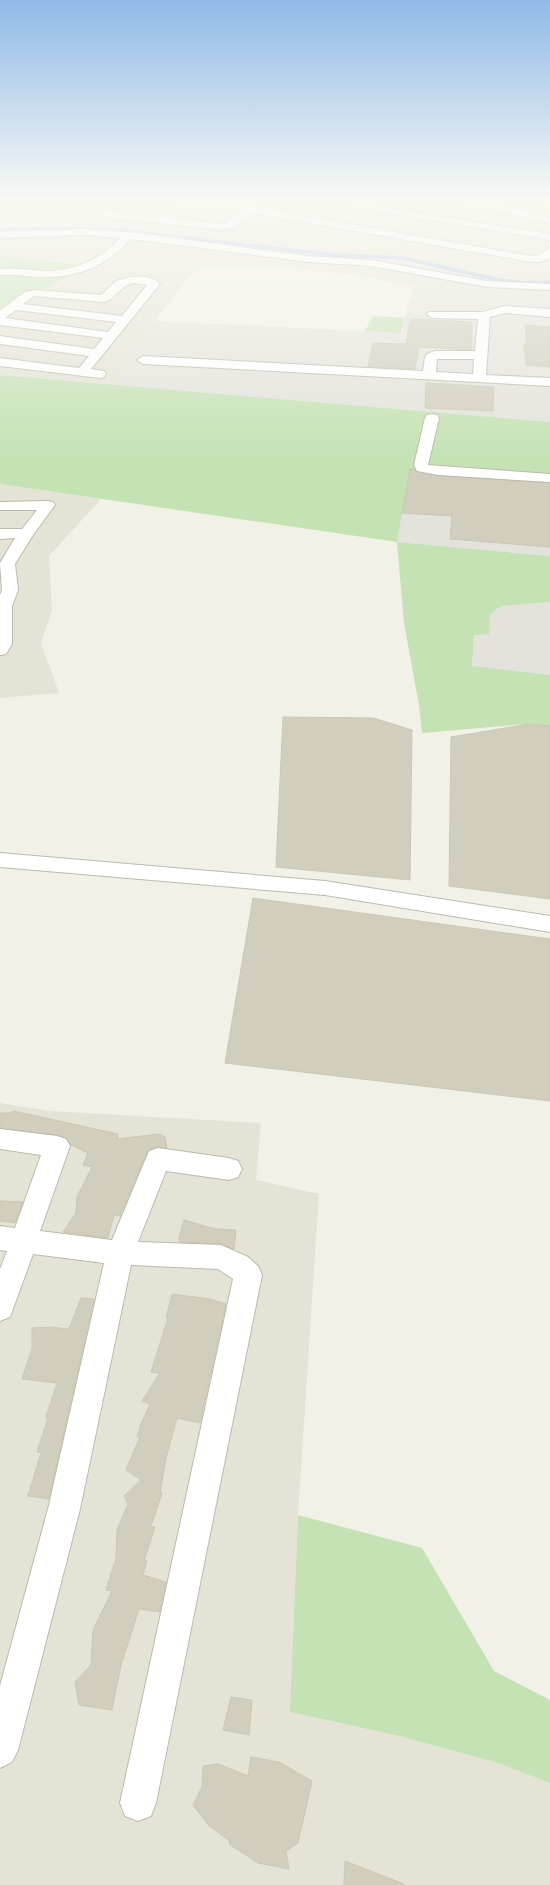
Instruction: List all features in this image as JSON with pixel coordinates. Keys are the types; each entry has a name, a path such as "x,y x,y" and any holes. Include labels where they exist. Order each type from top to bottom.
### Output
{"street":[{"path":"104,299 117,286"},
{"path":"82,372 153,286"},
{"path":"528,286 550,287"},
{"path":"0,316 29,294 40,293 140,303"},
{"path":"13,306 126,320"},
{"path":"479,378 484,316 489,311 550,312"},
{"path":"433,314 484,316"},
{"path":"0,322 112,336"},
{"path":"0,340 97,353"},
{"path":"429,376 431,357 435,355 481,355"},
{"path":"143,360 550,382"},
{"path":"0,362 100,374"},
{"path":"432,418 421,465 422,468 438,471 550,478"},
{"path":"0,650 3,644 2,623 5,590 4,564 48,505 61,496"},
{"path":"1,500 48,505"},
{"path":"0,534 26,533"},
{"path":"0,860 325,888 550,924"},
{"path":"0,1139 57,1146 12,1240 0,1308"},
{"path":"0,1750 64,1509 120,1253 158,1159 229,1169"},
{"path":"12,1240 120,1253 222,1257 238,1266 248,1275 138,1803"}],"shaded area":[{"path":"50,286 182,286 155,321 115,385 0,375 0,307"},
{"path":"414,286 492,286 513,290 550,290 550,422 115,385 155,321 400,333"},
{"path":"492,286 550,286 550,290 513,290"},
{"path":"410,469 550,479 550,556 397,542"},
{"path":"0,484 101,499 49,556 52,610 41,643 59,693 0,698"},
{"path":"550,602 550,675 472,667 474,634 490,614 501,606"},
{"path":"0,1103 50,1111 261,1123 256,1180 319,1194 298,1515 290,1712 399,1736 498,1763 550,1783 550,1885 0,1885"}],"green space":[{"path":"0,286 50,286 0,307"},
{"path":"373,316 405,318 400,333 365,331"},
{"path":"0,375 550,422 550,479 410,470 397,542 0,484"},
{"path":"397,542 550,556 550,602 501,606 490,614 489,634 474,635 472,666 550,675 550,726 529,724 422,733 419,705 404,623"},
{"path":"298,1515 422,1548 494,1671 550,1700 550,1783 498,1763 399,1736 290,1712"}],"building":[{"path":"410,319 472,322 472,350 419,347 415,369 368,367 373,343 406,344"},
{"path":"525,325 550,327 550,367 526,365 524,344 527,344"},
{"path":"426,383 494,387 493,411 425,408"},
{"path":"410,469 438,476 550,483 550,547 450,539 452,516 402,513"},
{"path":"283,717 373,718 412,730 410,880 276,867"},
{"path":"529,724 550,726 550,899 449,886 451,737"},
{"path":"253,898 550,939 550,1101 225,1063"},
{"path":"13,1111 118,1134 117,1139 159,1134 165,1137 167,1148 158,1147 148,1150 120,1216 114,1215 108,1238 63,1232 76,1213 77,1197 92,1167 83,1165 88,1153 71,1145 66,1138 57,1135 0,1128 0,1113 11,1113"},
{"path":"0,1201 23,1202 15,1223 0,1221"},
{"path":"184,1220 215,1229 236,1230 234,1249 221,1244 179,1242"},
{"path":"172,1294 210,1299 226,1304 200,1423 177,1418 166,1458 160,1493 162,1493 151,1526 155,1527 144,1561 147,1561 143,1575 166,1582 160,1612 139,1609 121,1665 112,1710 79,1705 75,1682 91,1665 93,1630 112,1591 106,1590 116,1558 117,1530 128,1504 124,1496 141,1480 126,1470 140,1437 137,1437 150,1404 142,1401 160,1373 151,1372 168,1318 166,1318"},
{"path":"81,1298 94,1299 49,1499 28,1496 41,1453 37,1452 57,1383 22,1379 32,1349 32,1328 50,1327 69,1329"},
{"path":"231,1697 252,1700 249,1735 223,1730"},
{"path":"251,1757 279,1762 312,1781 298,1843 286,1851 289,1869 258,1863 229,1844 230,1841 209,1826 193,1805 202,1787 203,1766 218,1764 248,1776"},
{"path":"345,1861 404,1884 404,1885 344,1885"}]}
